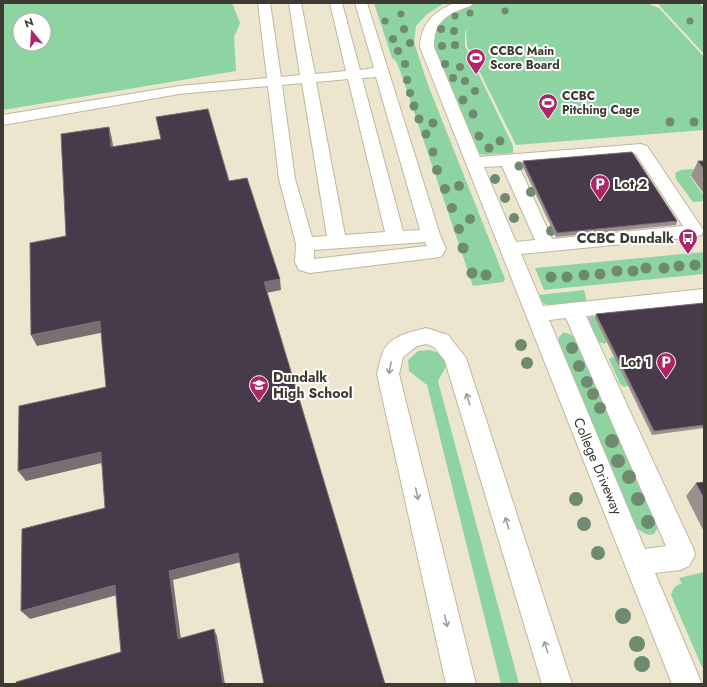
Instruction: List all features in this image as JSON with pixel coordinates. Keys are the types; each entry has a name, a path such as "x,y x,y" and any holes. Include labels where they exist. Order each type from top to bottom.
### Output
{"street":[{"path":"264,3 286,178 305,244 304,262 306,265 310,266 434,252 436,249 360,3"},
{"path":"295,3 337,242"},
{"path":"336,3 396,238"},
{"name":"College Driveway","path":"467,3 449,10 439,16 428,29 426,37 427,47 687,684"},
{"path":"3,120 179,90 381,72"},
{"path":"474,163 641,149 695,232 510,249"},
{"path":"508,160 546,245"},
{"path":"305,244 431,235"},
{"path":"536,314 704,296"},
{"path":"573,310 681,550 682,555 680,557 638,562"},
{"path":"461,684 388,374 393,353 410,340 426,336 441,341 455,358 557,684"}],"green space":[{"path":"3,3 232,3 240,23 234,37 236,71 3,110"},
{"path":"374,3 445,3 427,14 416,26 414,42 428,85 505,279 503,282 473,286 399,68 395,60 392,58"},
{"path":"478,3 651,3 649,4 659,8 704,57 704,130 516,145 467,46 466,32 469,28 465,32 465,46 513,146 513,153 483,155 476,152 432,41 434,32 448,15 462,8"},
{"path":"661,3 699,3 704,8 704,54 659,5"},
{"path":"704,168 704,174 690,176 704,196 704,201 693,202 676,179 675,173 681,170"},
{"path":"704,252 704,274 544,290 535,268"},
{"path":"584,290 587,302 549,306 542,302 539,295"},
{"path":"591,316 596,317 607,341 605,344 599,342 588,318"},
{"path":"562,332 570,334 575,338 658,522 657,529 654,534 648,535 637,529 558,344 559,337 563,333"},
{"path":"429,350 440,353 448,363 438,381 519,684 501,684 427,385 409,371 408,360 418,351"},
{"path":"612,357 616,359 628,386 624,387 620,384 609,359"},
{"path":"704,572 704,670 671,595 675,587 682,584 679,578"}],"building":[{"path":"208,109 229,181 247,178 280,279 264,282 385,684 264,684 238,553 169,571 178,639 214,629 223,684 16,684 16,682 121,652 115,585 21,611 22,529 105,508 101,452 18,471 19,406 106,387 100,321 31,335 30,243 66,236 61,134 109,127 111,147 161,139 156,117"},
{"path":"632,152 677,221 557,233 523,161"},
{"path":"698,161 704,161 704,169"},
{"name":"Lot 1","path":"704,303 704,425 654,431 596,314"},
{"path":"704,482 704,498 696,483"}],"place":[{"name":"CCBC Main Score Board","path":"476,75"},
{"name":"CCBC Pitching Cage","path":"548,120"},
{"name":"Lot 2","path":"600,201"},
{"name":"CCBC Dundalk","path":"688,255"},
{"name":"Lot 1","path":"666,379"},
{"name":"Dundalk High School","path":"259,402"}]}
